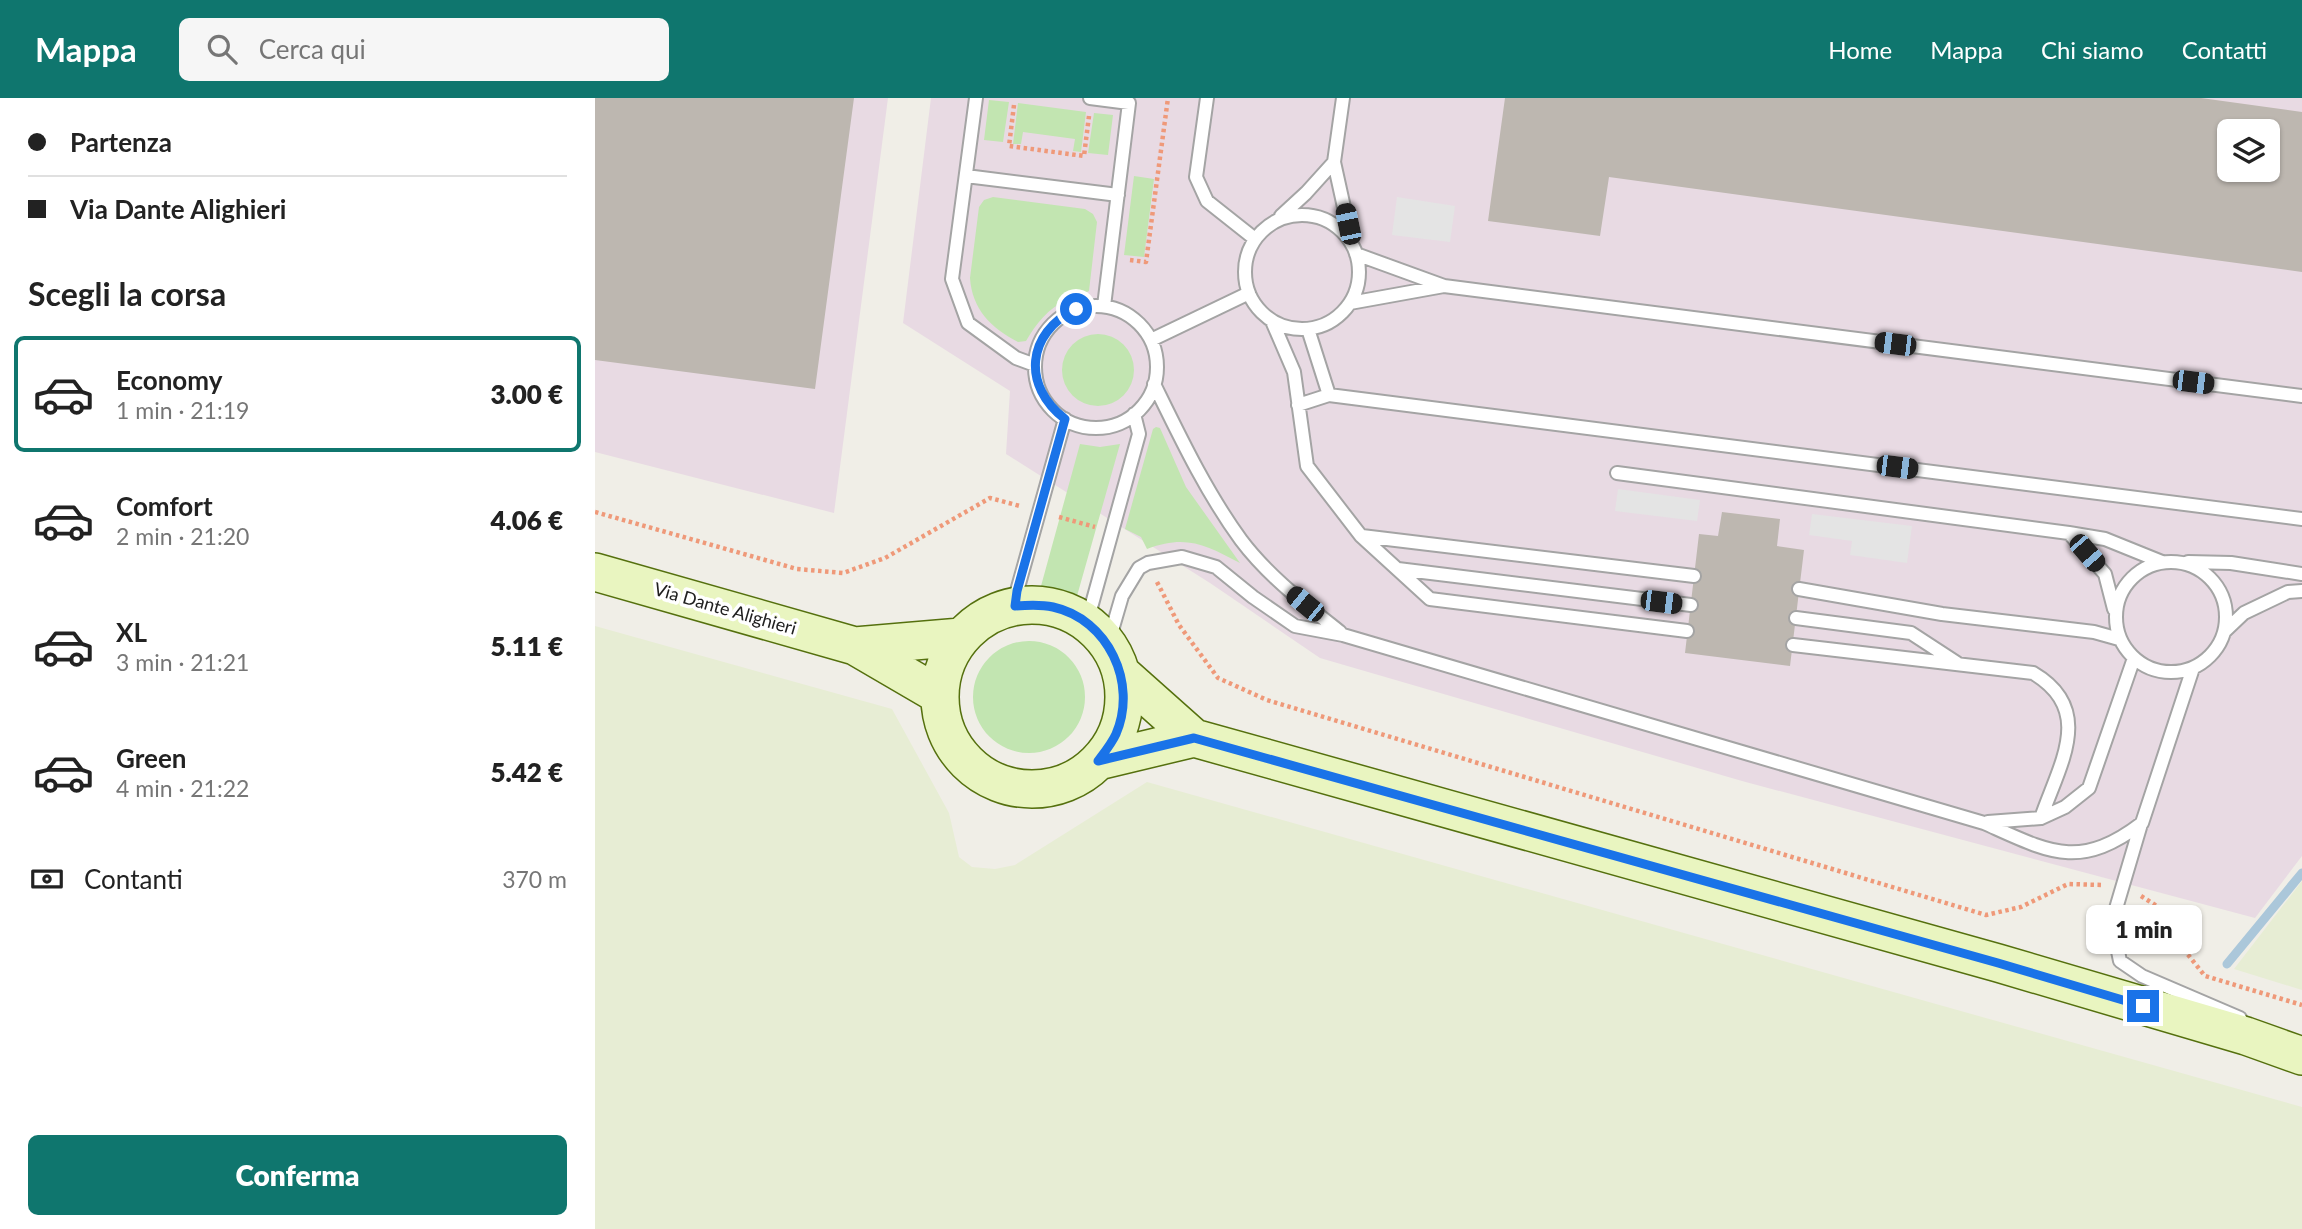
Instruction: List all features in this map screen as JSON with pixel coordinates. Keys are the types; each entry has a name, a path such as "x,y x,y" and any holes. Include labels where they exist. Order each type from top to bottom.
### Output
{"main road":[{"name":"Via Dante Alighieri","path":"595,572 855,646 939,695"},
{"path":"1105,646 1124,704 1116,735 1098,761 1073,779 1043,789 1011,787 983,775 959,754 944,726 939,695 945,664 961,637 985,617 1015,606 1034,604 1071,613 1105,646 1194,738"},
{"name":"Via Dante Alighieri","path":"855,646 961,637"},
{"path":"1098,761 1194,738 1998,963 2302,1054"}],"lane":[{"path":"976,98 952,279 968,323 1016,359 1035,365"},
{"path":"1090,98 1129,103 1104,306"},
{"path":"1207,98 1196,177 1207,201 1255,239"},
{"path":"1334,162 1306,193 1265,228 1255,239 1247,255 1245,274 1249,293 1258,309 1272,321 1289,328 1308,329 1339,316 1350,303 1357,287 1359,270 1334,162 1343,98"},
{"path":"966,176 1118,195"},
{"path":"1277,220 1294,215 1311,215 1328,221 1342,231 1354,250 1444,286 2302,396"},
{"path":"1350,303 1444,286"},
{"path":"1151,340 1249,293"},
{"path":"1090,306 1104,306 1131,317 1142,327 1151,340 1156,362 1154,384 1143,406 1118,423 1100,428 1082,426 1065,419 1052,409 1042,396 1035,365 1042,337 1062,316 1090,306"},
{"path":"1272,321 1294,372 1307,467 1361,536 1430,599 1687,631"},
{"path":"1308,329 1329,395"},
{"path":"1154,384 1206,486 1242,541 1286,588 1343,635"},
{"path":"1298,405 1329,395 2302,519"},
{"path":"1105,646 1139,434 1134,414"},
{"path":"1015,606 1065,419"},
{"path":"1617,473 2069,533 2105,539 2162,562"},
{"path":"2069,533 2105,574 2119,639 2134,658 2149,668 2163,672 2193,668 2207,659 2224,632 2226,614 2222,596 2212,580 2198,568 2180,562"},
{"path":"1361,536 1694,576"},
{"path":"1105,646 1122,596 1139,568 1148,563 1182,557 1216,567 1295,626 1343,635 1984,823 2032,844 2068,854 2094,851 2120,839 2141,823"},
{"path":"2115,612 2125,584 2142,570 2162,562 2231,563 2302,573"},
{"path":"1398,569 1691,606"},
{"path":"1799,589 1942,614 2094,632 2119,639"},
{"path":"2224,632 2244,613 2288,592 2302,591"},
{"path":"1796,618 1911,633 1960,665"},
{"path":"1793,645 2033,673 2048,682 2067,711 2070,736 2041,818"},
{"path":"1984,823 2041,818 2066,807 2089,788 2134,658"},
{"path":"2193,668 2141,823 2112,922 2120,961 2142,976 2253,1023 2302,1054"}],"path":[{"path":"1122,259 1146,262 1168,98"},
{"path":"1014,105 1009,146 1084,156 1089,114"},
{"path":"595,512 797,569 843,573 885,558 990,498 1016,505"},
{"path":"1060,517 1096,527"},
{"path":"1156,579 1179,625 1218,678 1267,700 1986,915 2021,907 2068,884 2108,885"},
{"path":"2138,893 2160,908 2181,946 2205,976 2302,1004"}],"shaded area":[{"path":"595,98 888,98 834,513 595,452"},
{"path":"931,98 2302,98 2302,856 2255,918 1742,781 1320,658 1210,583 1006,454 1010,391 903,323"},
{"path":"1397,197 1455,206 1450,242 1392,235"},
{"path":"1618,489 1700,500 1697,521 1615,511"},
{"path":"1812,514 1912,526 1907,563 1850,555 1852,541 1809,535"}],"green space":[{"path":"989,100 1009,102 1003,142 984,140"},
{"path":"1018,103 1086,112 1081,152 1073,151 1075,139 1023,132 1021,144 1013,144"},
{"path":"1094,113 1113,115 1108,155 1088,153"},
{"path":"1134,176 1154,179 1144,257 1124,255"},
{"path":"993,197 1085,209 1093,214 1097,222 1089,291 1054,307 1038,323 1026,341 1018,342 991,324 979,308 972,289 970,278 979,207 984,200"},
{"path":"1105,334 1124,344 1132,356 1132,384 1124,396 1112,404 1091,406 1072,396 1064,384 1062,363 1072,344 1084,336"},
{"path":"1160,428 1186,487 1240,563 1217,551 1185,542 1173,542 1147,549 1141,537 1125,529 1153,429"},
{"path":"1080,444 1100,447 1120,444 1077,596 1041,586"},
{"path":"595,626 892,709 949,813 959,857 972,867 995,869 1015,865 1147,782 2302,1107 2302,1229 595,1229"},
{"path":"1029,641 1050,645 1069,657 1081,676 1085,697 1081,718 1069,737 1050,749 1029,753 1008,749 989,737 977,718 973,697 977,676 989,657 1008,645"},
{"path":"2302,881 2302,990 2234,969"}],"building":[{"path":"595,98 854,98 815,389 595,360"},
{"path":"1505,98 2201,98 2302,112 2302,272 1609,177 1600,236 1488,221"},
{"path":"1722,512 1780,519 1777,546 1804,550 1790,666 1685,653 1699,534 1718,536"}],"waterway":[{"path":"2227,964 2302,873"}],"route":[{"path":"1076,309 1051,325 1042,337 1037,351 1035,365 1042,396 1052,409 1065,419 1015,606 1034,604 1071,613 1087,622 1108,644 1121,673 1124,704 1116,735 1098,761 1194,738 2143,1006"}]}
